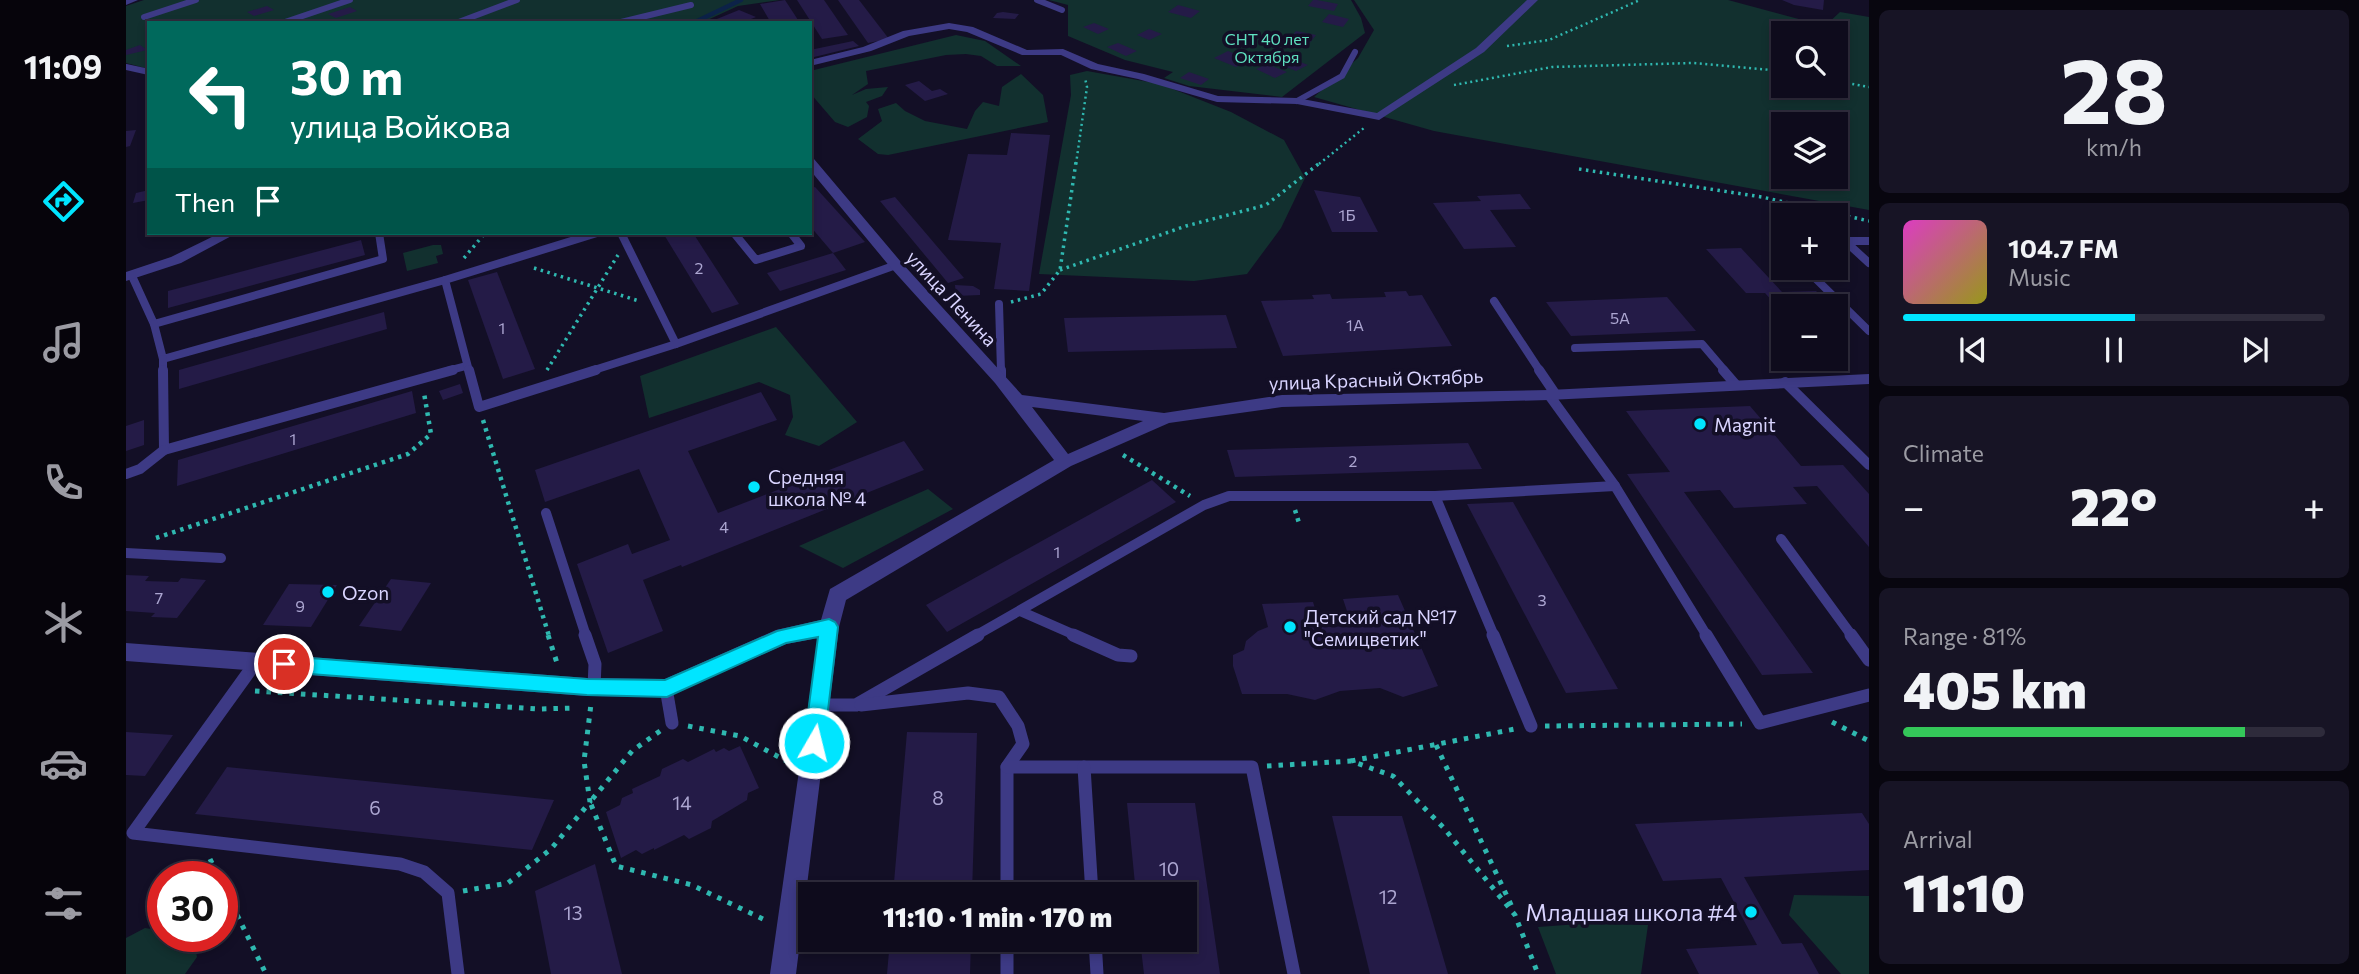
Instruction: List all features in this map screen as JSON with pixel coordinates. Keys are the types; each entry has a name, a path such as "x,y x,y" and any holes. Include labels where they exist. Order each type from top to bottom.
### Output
{"street":[{"path":"126,2 133,0"},
{"path":"812,63 867,49 907,33 949,26 969,29 1026,53 1063,52 1095,67 1140,76 1217,99 1297,101 1379,117 1480,50 1533,0"},
{"name":"улица Ленина","path":"812,164 895,265 1001,379 1065,462"},
{"path":"129,276 176,260 226,235"},
{"name":"улица Красный Октябрь","path":"783,974 829,627 837,594 1065,462 1166,418 1282,401 1553,395 1869,379"},
{"path":"1017,400 1166,418"},
{"path":"126,652 591,694 667,688 783,636 829,627"}],"lane":[{"path":"144,17 196,0"},
{"path":"288,21 350,0"},
{"path":"461,21 517,0"},
{"path":"1037,0 1062,10"},
{"path":"625,21 691,5"},
{"path":"1297,101 1342,76 1354,52"},
{"path":"126,67 147,69"},
{"path":"154,324 383,259 379,235"},
{"path":"163,359 445,280 590,235"},
{"path":"622,235 676,344"},
{"path":"736,235 756,260 801,246 793,235"},
{"path":"1869,241 1844,241 1869,263"},
{"path":"445,280 479,407 676,344 895,265"},
{"path":"129,276 154,324 163,359 164,450"},
{"path":"1817,280 1869,331"},
{"path":"1494,301 1615,486 1760,723 1869,695"},
{"path":"999,304 1001,379"},
{"path":"1575,348 1702,344 1736,385"},
{"path":"126,474 140,469 164,450 467,366"},
{"path":"1785,382 1869,465"},
{"path":"856,705 1204,505 1228,496 1435,496 1615,486"},
{"path":"1435,496 1531,726"},
{"path":"546,513 595,664 591,694"},
{"path":"1781,539 1869,660"},
{"path":"126,553 221,558"},
{"path":"1020,611 1118,655 1130,656"},
{"path":"130,838 256,662"},
{"path":"667,688 672,723"},
{"path":"820,705 856,705 968,693 999,697 1018,726 1023,744 1007,767 1007,882"},
{"path":"1007,767 1252,767 1294,974"},
{"path":"1084,767 1091,882"},
{"path":"130,838 400,864 424,872 448,893 458,974"},
{"path":"1007,952 1007,974"},
{"path":"1096,952 1097,974"}],"path":[{"path":"1480,50 1549,40 1640,0"},
{"path":"999,304 1037,297 1049,290 1060,270 1087,87 1082,67 1063,52"},
{"path":"1452,85 1552,67 1693,63 1771,70"},
{"path":"1848,84 1869,88"},
{"path":"1060,270 1186,226 1266,205 1379,117"},
{"path":"1579,169 1652,179 1837,212 1869,221"},
{"path":"535,389 626,242"},
{"path":"509,260 657,306"},
{"path":"152,539 408,454 431,434 422,378"},
{"path":"479,407 560,670"},
{"path":"1104,443 1204,505"},
{"path":"236,690 539,709 591,694"},
{"path":"591,694 604,707"},
{"path":"591,694 584,761 590,802 616,866 692,885 788,931"},
{"path":"1809,710 1869,741"},
{"path":"448,893 508,883 551,849 632,751 672,723 740,736 792,765"},
{"path":"1252,767 1351,761 1531,726 1760,723"},
{"path":"1436,745 1516,915 1538,974"},
{"path":"1351,761 1393,776 1443,827 1516,915"},
{"path":"238,917 266,974"}],"green space":[{"path":"144,0 780,0 738,6 705,21 147,21 147,68 126,63 126,6"},
{"name":"СНТ 40 лет Октября","path":"1049,0 1351,0 1361,18 1365,33 1282,97 1189,86 1164,78 1173,72 1125,60 1068,36 1068,5"},
{"path":"1354,0 1728,0 1806,21 1771,21 1771,98 1848,98 1848,21 1830,21 1840,12 1869,17 1869,210 1848,206 1848,203 1830,203 1434,131 1314,97 1358,58 1374,30"},
{"path":"956,35 985,41 1021,66 997,66 981,56 966,54 946,55 866,71 868,84 852,95 866,89 888,87 882,96 866,102 869,106 867,117 848,127 835,122 812,95 812,71"},
{"path":"1087,71 1160,84 1231,112 1284,140 1305,178 1281,228 1247,274 1194,281 1039,274 1071,95 1070,75"},
{"path":"1021,74 1043,95 1048,122 888,155 878,154 858,139 882,121 878,109 896,103 925,121 967,129 975,111 983,102 999,106 1002,87"},
{"path":"441,245 443,254 436,256 438,263 407,271 403,253"},
{"path":"776,327 857,422 819,446 785,435 793,417 790,395 759,382 649,418 640,376"},
{"path":"928,489 953,509 843,568 799,546"},
{"path":"1794,895 1869,896 1869,974 1841,974 1789,915"},
{"path":"1579,924 1648,925 1641,974 1556,974 1538,927"},
{"path":"147,928 147,952 196,952 197,957 185,974 126,974 126,938"}],"building":[{"path":"785,0 799,21 770,21 760,4"},
{"path":"797,0 824,0 848,35 822,39"},
{"path":"838,0 859,0 889,39 868,43"},
{"path":"1313,0 1338,4 1334,11 1308,6"},
{"path":"1782,0 1824,0 1823,10 1794,5"},
{"path":"1178,5 1200,11 1191,18 1168,12"},
{"path":"267,6 274,10 254,16 247,12"},
{"path":"350,7 357,11 336,18 328,14"},
{"path":"739,10 756,17 746,21 712,21"},
{"path":"997,13 1019,14 1015,19 993,18"},
{"path":"1329,14 1349,19 1343,27 1322,22"},
{"path":"1094,23 1109,29 1098,34 1083,27"},
{"path":"1149,29 1162,34 1149,40 1137,35"},
{"path":"1296,31 1316,35 1308,45 1288,41"},
{"path":"853,41 859,46 812,58 812,50"},
{"path":"1118,43 1137,51 1126,56 1107,47"},
{"path":"140,45 147,50 126,55 126,50"},
{"path":"1228,51 1250,60 1236,67 1214,58"},
{"path":"1288,57 1308,65 1296,71 1276,63"},
{"path":"1267,64 1287,72 1275,78 1256,69"},
{"path":"1189,72 1209,79 1201,85 1180,78"},
{"path":"919,81 932,91 940,89 948,94 925,101 905,85"},
{"path":"136,130 130,146 126,147 126,131"},
{"path":"1011,133 1050,135 1029,291 994,289 1001,243 948,240 968,154 1007,155"},
{"path":"815,187 865,242 833,253 812,228 812,188"},
{"path":"147,190 147,200 133,203 136,193"},
{"path":"1314,190 1360,197 1378,232 1332,232"},
{"path":"1520,194 1531,209 1490,210 1516,247 1464,249 1433,203 1481,201 1477,196"},
{"path":"895,197 964,278 948,283 880,201"},
{"path":"664,235 694,235 739,304 712,313"},
{"path":"361,240 365,255 168,308 168,291"},
{"path":"1741,248 1782,292 1816,291 1819,294 1771,294 1771,300 1765,293 1746,293 1706,249"},
{"path":"833,253 846,270 780,291 767,273"},
{"path":"497,272 535,369 503,379 468,280"},
{"path":"955,285 973,286 980,290 980,295 956,296"},
{"path":"1406,291 1409,296 1422,295 1452,346 1283,356 1261,301 1314,299 1312,295 1330,294 1332,299 1386,297 1384,292"},
{"path":"1667,297 1696,331 1571,336 1546,302"},
{"path":"384,312 387,329 179,389 179,370"},
{"path":"1226,315 1237,348 1068,352 1064,318"},
{"path":"1333,376 1353,376 1358,388 1338,388"},
{"path":"460,384 463,393 443,400 439,391"},
{"path":"412,391 416,413 177,486 178,460"},
{"path":"761,392 777,420 688,451 718,513 904,441 924,470 682,567 681,565 643,580 663,631 608,653 577,564 628,544 632,554 670,540 639,469 545,502 535,470"},
{"path":"1750,406 1801,466 1843,465 1869,494 1869,547 1817,486 1793,487 1807,504 1734,508 1720,490 1684,492 1813,673 1762,675 1627,474 1670,472 1626,411"},
{"path":"144,420 144,445 126,451 126,426"},
{"path":"1468,443 1482,469 1235,477 1227,450"},
{"path":"1152,480 1176,502 947,632 926,605"},
{"path":"1513,502 1618,689 1566,693 1467,504"},
{"path":"126,575 149,576 145,581 178,582 181,578 206,580 177,618 151,617 155,613 126,611"},
{"path":"391,579 431,583 401,631 359,626"},
{"path":"289,584 337,585 311,627 263,625"},
{"path":"1398,595 1438,686 1403,697 1380,688 1340,691 1315,700 1287,694 1242,694 1233,666 1233,655 1244,650 1246,641 1258,631 1268,627 1262,604 1313,602 1321,627 1352,626 1343,599"},
{"path":"126,732 173,735 145,776 126,775"},
{"path":"907,732 977,733 972,882 894,882"},
{"path":"740,746 759,788 748,793 747,800 712,821 711,828 689,839 684,835 654,850 642,854 636,850 621,858 606,812 620,805 622,798 633,793 632,789 660,776 662,769 683,759 688,762 714,749 716,752 724,748 729,751"},
{"path":"227,767 554,800 532,850 195,814"},
{"path":"1127,803 1195,803 1220,974 1144,974 1141,952 1197,952 1197,882 1135,882"},
{"path":"1862,813 1869,824 1869,870 1744,877 1782,944 1802,943 1819,974 1699,974 1686,949 1757,945 1721,878 1663,881 1635,824"},
{"path":"1332,816 1402,816 1448,974 1370,974"},
{"path":"595,864 622,974 551,974 535,891"},
{"path":"889,952 971,952 970,974 887,974"}],"waterway":[{"path":"697,21 741,0"}],"place":[{"name":"Magnit","path":"1700,424"},
{"name":"Средняя школа № 4","path":"754,487"},
{"name":"Ozon","path":"328,592"},
{"name":"Детский сад №17 \"Семицветик\"","path":"1290,627"},
{"name":"Младшая школа #4","path":"1751,912"}],"route":[{"path":"284,664 587,687 667,688 783,636 829,627 814,743"}]}
